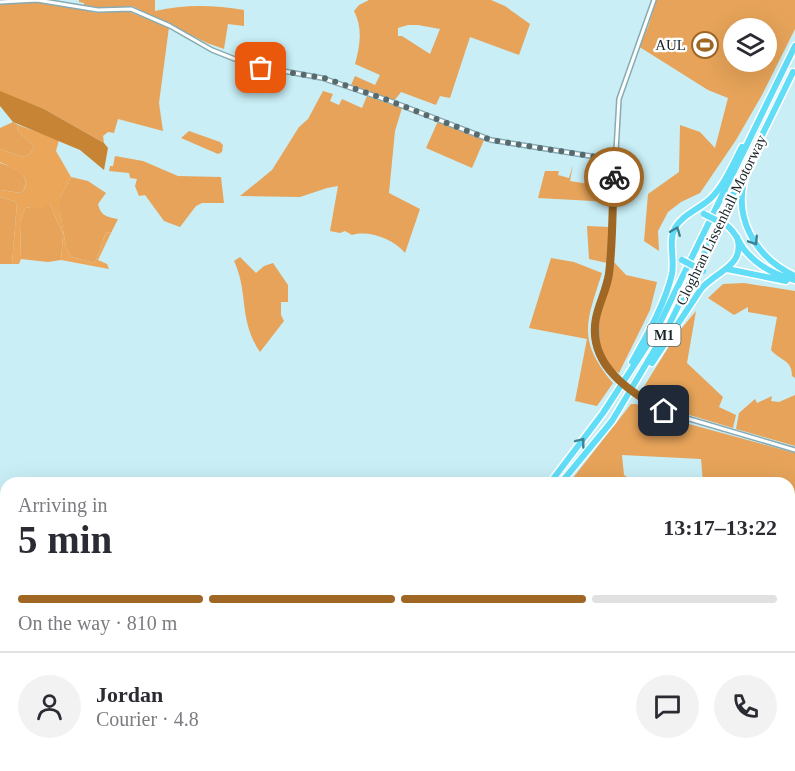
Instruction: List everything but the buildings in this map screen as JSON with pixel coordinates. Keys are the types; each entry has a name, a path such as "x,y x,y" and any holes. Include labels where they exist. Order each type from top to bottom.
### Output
{"highway":[{"name":"M1","path":"674,249 672,238 674,228 703,205 718,189 795,46"},
{"name":"M1","path":"794,70 748,170 741,198 745,222 754,243 769,259 795,279"},
{"name":"Cloghran Lissenhall Motorway","path":"566,477 612,421 667,329 794,70"},
{"name":"Cloghran Lissenhall Motorway","path":"555,477 612,401 660,324 775,86"},
{"path":"687,216 704,214 726,225 750,257 774,273 795,279"},
{"name":"M1","path":"612,421 707,281 724,271 738,254 737,237"},
{"path":"674,249 682,260 703,271 724,271 795,279"},
{"path":"612,401 656,315 672,275 674,249"}],"street":[{"path":"0,2 37,0 98,10 131,9 171,26 212,50 250,64 321,78 382,98 491,140 615,160"},
{"path":"654,0 620,93 609,276 595,327 600,356 615,377 641,398 683,418 795,450"}],"shaded area":[{"path":"79,0 155,0 155,11 200,6 244,10 244,26 228,24 224,49 132,6 98,9 84,6 84,3"},
{"path":"369,0 491,0 505,6 530,24 519,55 470,37 450,98 440,96 436,105 401,92 394,101 351,85 355,76 375,85 380,75 355,64 360,37 359,24 354,11 359,5","holes":["418,25 440,29 430,54 402,36 398,36 398,28"]},
{"path":"656,0 795,0 795,29 777,65 777,18 723,18 723,72 774,72 736,140 700,193 681,202 668,212 658,231 659,251 644,241 648,194 679,172 680,125 700,132 715,148 728,98 708,90 638,46 648,27"},
{"path":"43,1 97,13 125,10 169,27 159,103 163,131 118,119 114,133 108,132 103,136 104,143 44,109 0,92 0,2"},
{"path":"0,91 44,109 104,143 108,148 104,170 80,150 13,122 0,106"},
{"path":"323,91 333,94 330,101 339,105 342,99 362,108 367,96 402,108 395,131 389,193 420,209 405,253 381,237 330,231 338,186 300,197 240,196 272,170 299,127 308,119"},
{"path":"438,121 484,140 472,168 426,148"},
{"path":"13,122 18,125 17,131 34,146 30,154 23,157 0,149 0,128"},
{"path":"18,125 59,140 56,151 71,177 60,198 66,247 71,257 95,263 106,232 111,233 98,260 107,264 109,269 61,260 63,235 50,204 40,210 32,207 25,208 20,223 21,259 19,264 12,264 17,202 0,197 0,190 21,193 26,182 21,174 0,162 0,149 23,157 30,154 34,146 17,131"},
{"path":"189,131 220,142 223,145 222,152 218,154 181,138"},
{"path":"115,156 143,161 178,176 221,177 224,203 202,203 196,206 180,227 164,221 145,195 139,196 135,186 137,179 130,178 129,173 109,171 110,166 113,166"},
{"path":"0,163 16,170 24,178 25,187 21,193 0,190"},
{"path":"573,165 570,181 589,184 590,179 593,184 612,187 611,202 538,198 545,171 559,171 558,175 569,178"},
{"path":"71,177 88,181 106,193 98,204 99,208 105,215 118,219 111,233 106,232 95,263 71,257 66,247 60,198"},
{"path":"0,197 17,202 12,264 0,264"},
{"path":"50,204 63,235 61,260 48,262 21,259 20,223 25,208"},
{"path":"587,226 610,227 607,263 589,259"},
{"path":"240,257 256,273 264,266 273,263 288,285 288,302 281,302 281,315 284,321 260,352 249,328 239,273 234,261"},
{"path":"551,258 574,262 602,273 589,318 589,342 594,355 613,383 597,406 575,401 587,339 529,328"},
{"path":"612,260 626,275 657,282 650,310 619,373 606,360 599,336 601,311"},
{"path":"744,283 795,291 795,378 792,376 788,363 771,350 777,317 748,312 748,307 734,315 708,298 723,284"},
{"path":"696,311 687,363 723,397 719,407 736,415 733,428 676,411 640,393 676,335"},
{"path":"795,395 795,446 736,429 739,413 755,399 757,403 772,396 771,401 779,402"},
{"path":"631,404 678,421 795,453 795,477 702,477 701,459 622,455 624,475 627,477 574,477"}],"way so far":[{"path":"261,68 318,76 491,140 615,160 614,177"}],"place":[{"name":"AUL","path":"705,45"}],"route":[{"path":"614,177 610,269 596,319 597,346 604,364 615,377 641,398 664,411"}]}
